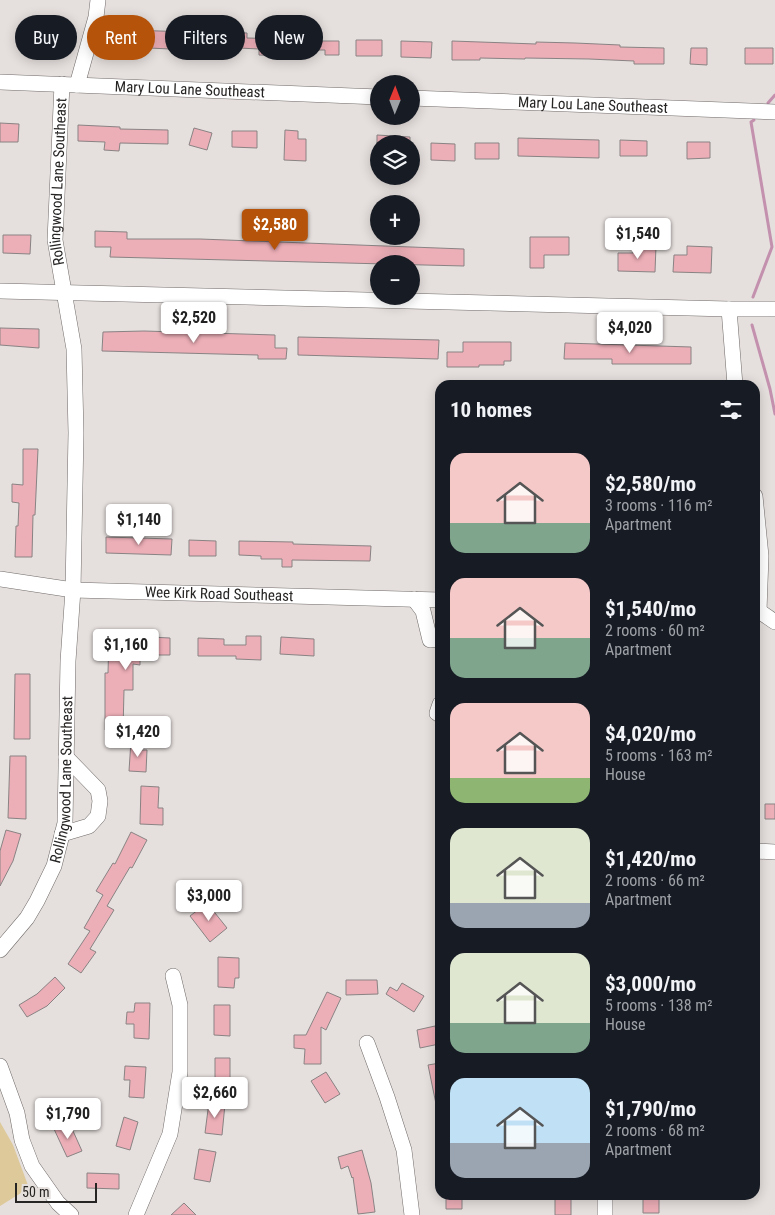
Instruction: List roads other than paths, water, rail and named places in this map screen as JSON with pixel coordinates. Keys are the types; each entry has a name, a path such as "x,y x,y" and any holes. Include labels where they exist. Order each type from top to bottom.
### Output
{"street":[{"name":"Rollingwood Lane Southeast","path":"0,950 27,918 37,901 54,866 65,824 68,661 73,590 76,433 74,349 54,240 69,85 96,17 98,0"},
{"name":"Mary Lou Lane Southeast","path":"0,82 370,97"},
{"name":"Mary Lou Lane Southeast","path":"420,98 775,112"},
{"path":"0,291 775,309"},
{"path":"729,309 735,380"},
{"path":"760,546 760,570"},
{"name":"Wee Kirk Road Southeast","path":"0,579 73,590 435,600"},
{"path":"414,599 423,611 430,640 435,640"},
{"path":"760,613 775,622"},
{"path":"62,834 88,826 98,816 100,801 98,790 66,758"},
{"path":"760,851 775,852"},
{"path":"136,1215 170,1134 180,1072 180,1005 172,976"},
{"path":"366,1043 387,1097 404,1150 412,1215"},
{"path":"0,1066 17,1113 22,1140 32,1166 58,1204 71,1215"},
{"path":"605,1200 605,1215"}],"waterway":[{"path":"768,103 775,95"},
{"path":"753,297 772,247 751,122 754,120"},
{"path":"752,325 775,414"}]}
